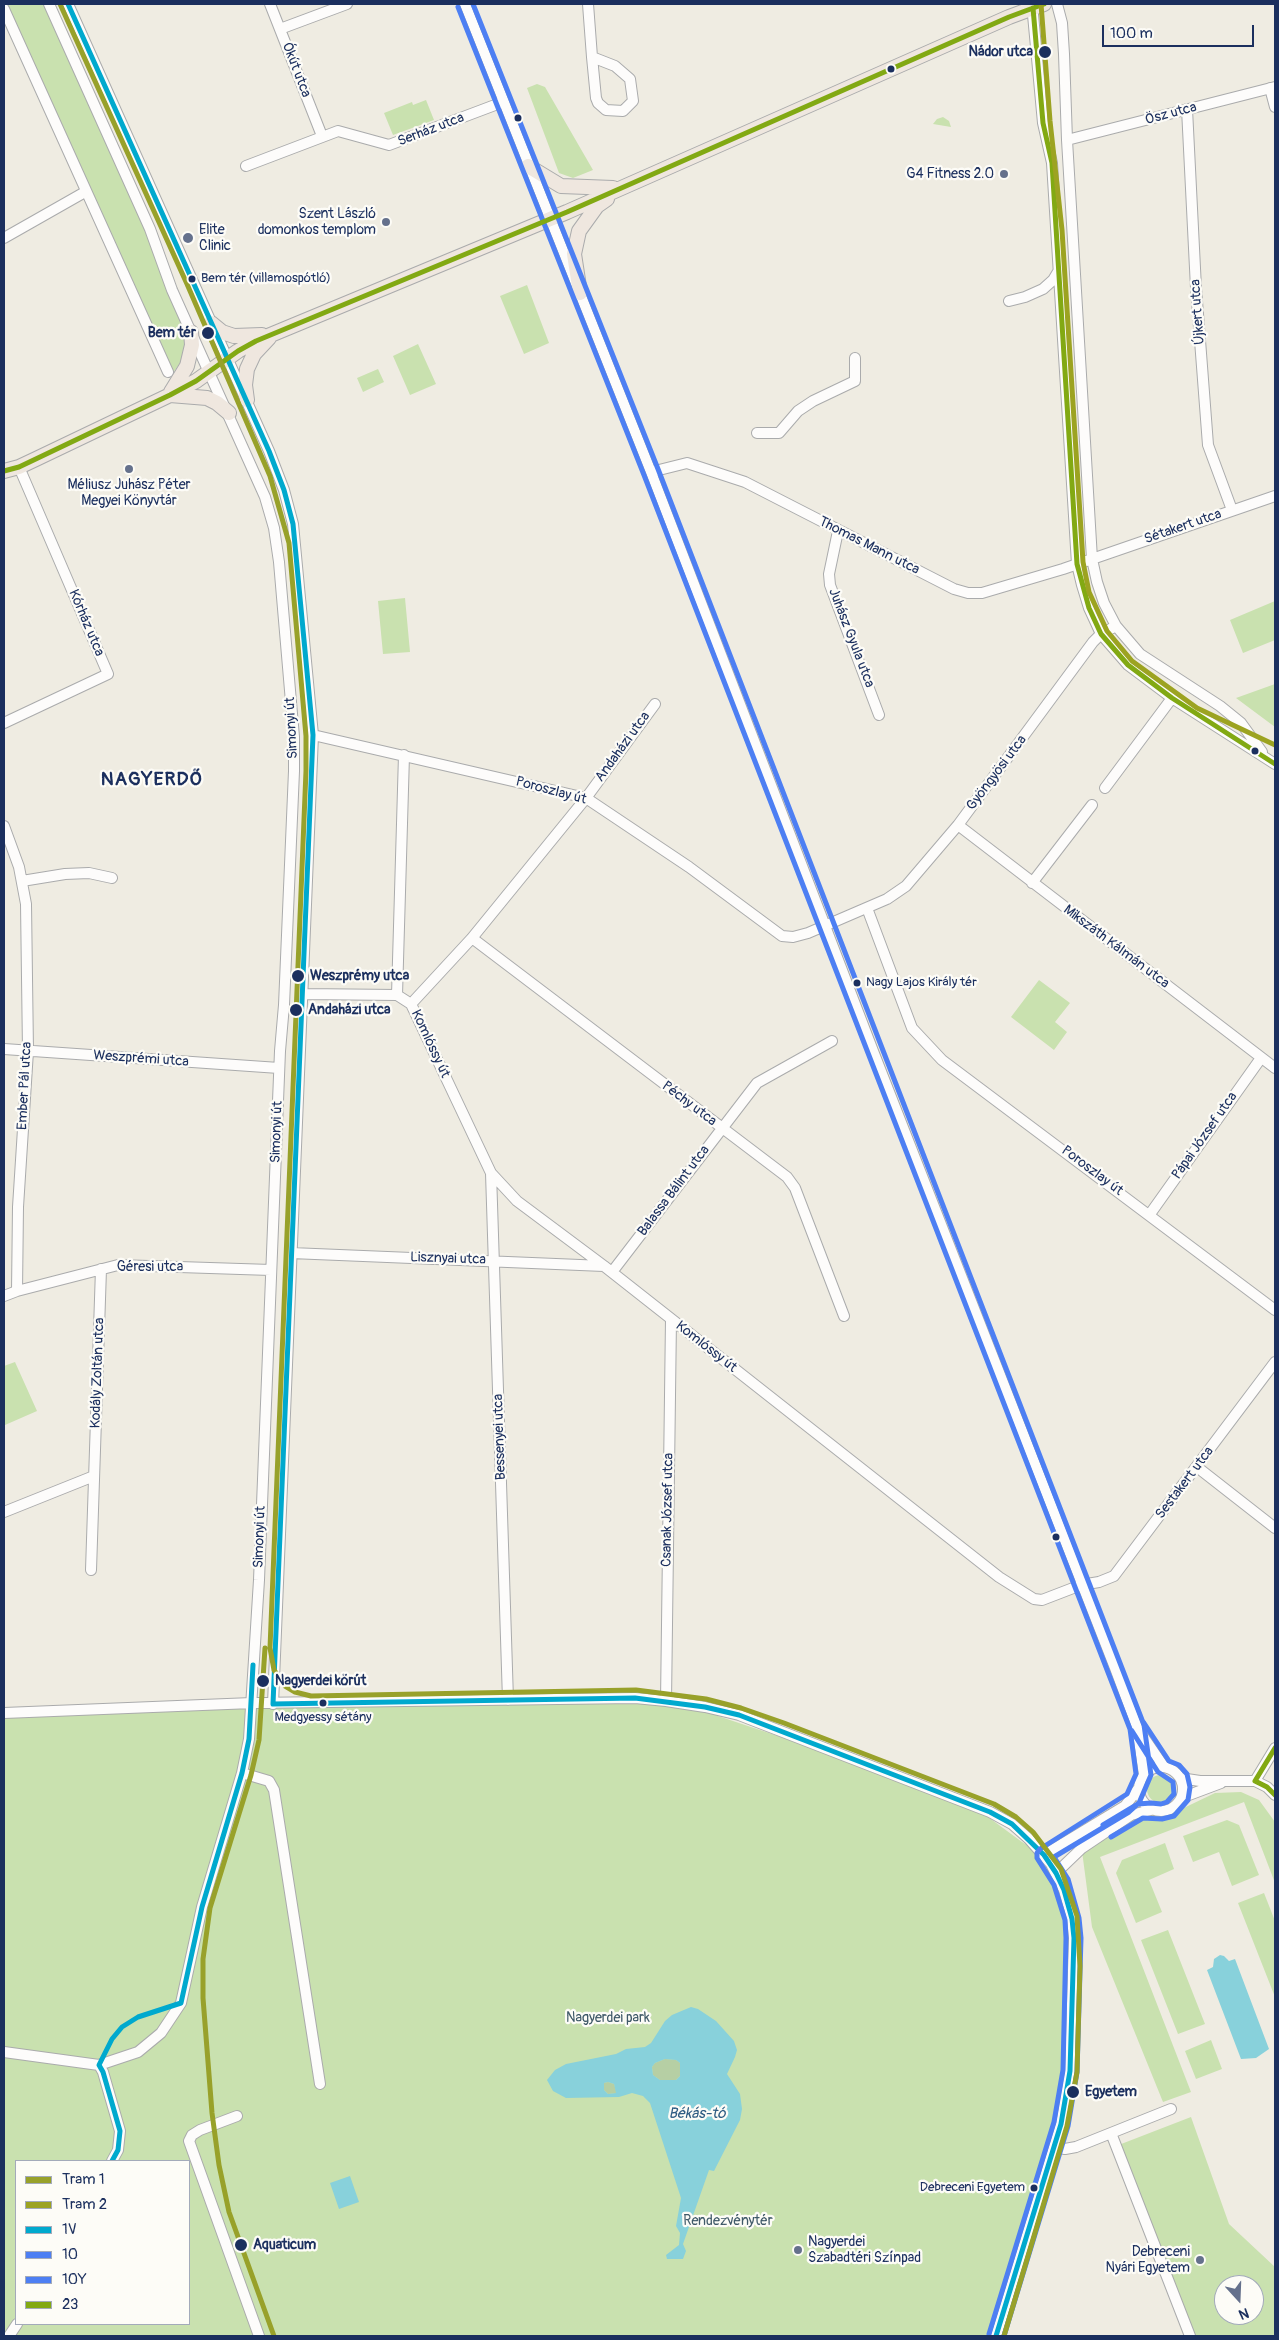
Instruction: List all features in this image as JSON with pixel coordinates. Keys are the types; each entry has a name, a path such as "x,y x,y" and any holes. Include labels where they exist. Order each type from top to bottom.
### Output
{"main road":[{"path":"4,470 19,467 170,395 256,341 550,219 1037,5"},
{"path":"528,166 561,186 602,189 624,187"},
{"path":"580,292 574,254 579,231 597,206 624,187"},
{"path":"211,323 222,332 234,336 278,333"},
{"path":"170,395 182,378 187,366 192,345 191,332"},
{"path":"247,400 245,385 247,369 254,354 264,341 278,333"},
{"path":"170,395 207,398 217,403 229,413"}],"street":[{"path":"49,4 150,229 172,290 229,413"},
{"name":"Ókút utca","path":"270,4 322,136"},
{"path":"280,29 347,4"},
{"path":"465,4 651,472 1137,1727 1164,1767"},
{"path":"588,4 592,57 598,103 606,110 623,110 633,101 630,79 615,66 592,57"},
{"path":"1057,4 1062,23 1067,140 1092,559 1097,582 1104,603 1116,626 1140,654 1220,706 1241,723 1264,755"},
{"path":"1037,5 1043,123 1052,163 1077,564 1089,608 1101,634 1128,665 1172,698 1264,755 1275,764"},
{"path":"70,8 247,400"},
{"path":"4,9 85,192 168,372"},
{"path":"1273,87 1275,107"},
{"name":"Ösz utca","path":"1067,140 1273,87"},
{"name":"Serház utca","path":"246,166 338,131 390,145 503,102"},
{"name":"Újkert utca","path":"1187,109 1196,288 1208,445 1232,510"},
{"path":"4,238 85,192"},
{"path":"1009,301 1025,297 1043,289 1053,280 1059,270"},
{"path":"1061,300 1076,299"},
{"path":"757,433 779,433 798,411 855,381 855,358"},
{"name":"Simonyi út","path":"247,400 279,473 292,524 313,736 273,1704"},
{"name":"Simonyi út","path":"229,413 265,496 274,528 279,562 294,736 284,1005 279,1068 252,1703"},
{"name":"Thomas Mann utca","path":"651,472 687,463 745,482 954,589 968,592 982,592 1092,559"},
{"name":"Kórház utca","path":"4,723 108,674 19,467"},
{"name":"Sétakert utca","path":"1092,559 1275,496"},
{"name":"Juhász Gyula utca","path":"838,531 829,574 830,585 879,715"},
{"name":"Gyöngyösi utca","path":"867,908 887,899 906,886 958,825 1101,634 1116,626"},
{"path":"1104,788 1172,698"},
{"name":"Andaházi utca","path":"411,1004 472,938 586,798 655,704"},
{"name":"Poroszlay út","path":"313,736 404,755 586,798 689,867 782,936 793,937 808,933 826,924"},
{"path":"397,995 404,755"},
{"path":"1032,883 1092,805"},
{"name":"Mikszáth Kálmán utca","path":"958,825 1275,1068"},
{"name":"Ember Pál utca","path":"4,826 19,867 26,904 28,1051 18,1206 16,1291"},
{"path":"22,881 65,874 90,873 112,878"},
{"path":"826,924 867,908"},
{"name":"Poroszlay út","path":"867,908 912,1028 942,1060 1150,1214 1275,1310"},
{"name":"Péchy utca","path":"472,938 787,1177 794,1188 844,1316"},
{"path":"303,994 397,995 411,1004"},
{"name":"Komlóssy út","path":"411,1004 491,1173 517,1201 608,1269 1013,1586 1034,1600 1042,1600 1081,1585"},
{"name":"Balassa Bálint utca","path":"608,1269 757,1082 832,1041"},
{"name":"Weszprémi utca","path":"4,1049 279,1068"},
{"name":"Pápai József utca","path":"1150,1214 1261,1058"},
{"name":"Bessenyei utca","path":"491,1173 508,1700"},
{"name":"Lisznyai utca","path":"292,1253 494,1261 608,1269"},
{"name":"Géresi utca","path":"4,1296 16,1291 118,1265 271,1270"},
{"name":"Kodály Zoltán utca","path":"91,1570 101,1269"},
{"name":"Csanak József utca","path":"666,1701 671,1318"},
{"name":"Sestakert utca","path":"1081,1585 1099,1582 1114,1576 1275,1362"},
{"path":"1197,1467 1275,1528"},
{"path":"4,1512 94,1476"},
{"path":"4,1713 252,1703 635,1698 666,1701 705,1706 739,1715 990,1812 1012,1824 1044,1855 1056,1873 1068,1901 1074,1938 1070,2071 1062,2124 996,2336"},
{"path":"4,2052 98,2065 121,2059 150,2044 169,2023 181,2003 202,1907 242,1773 249,1739 252,1703"},
{"path":"1137,1727 1144,1775"},
{"path":"1255,1781 1275,1748"},
{"path":"1044,1855 1125,1806 1138,1789 1144,1775 1153,1768 1164,1767 1174,1771 1180,1778 1183,1788 1182,1798"},
{"path":"242,1773 269,1781 274,1790 320,2084"},
{"path":"1180,1778 1255,1781 1267,1787 1275,1795"},
{"path":"1056,1873 1082,1848 1131,1815 1151,1810 1161,1812 1171,1809 1182,1798 1225,1781"},
{"path":"1138,1789 1143,1803 1151,1810"},
{"path":"98,2065 104,2072 120,2131 118,2150 113,2160"},
{"path":"1055,2147 1065,2149 1076,2147 1172,2109"},
{"path":"237,2116 192,2135 189,2141 259,2336"},
{"path":"1110,2133 1190,2336"},
{"path":"9,2336 16,2325"}],"green space":[{"path":"4,4 49,4 191,332 180,363 170,377 4,9"},
{"path":"537,84 545,87 593,170 573,178 559,173 527,88"},
{"path":"426,100 434,120 393,135 384,113 412,102 413,105"},
{"path":"943,117 949,121 951,127 933,124 937,119"},
{"path":"527,285 549,343 524,354 500,296"},
{"path":"418,344 436,384 410,395 393,356"},
{"path":"378,369 384,382 363,392 357,378"},
{"path":"405,598 410,652 383,654 378,601"},
{"path":"1275,601 1275,640 1243,653 1230,620"},
{"path":"1275,684 1275,727 1236,698"},
{"path":"1039,980 1070,1003 1055,1022 1067,1032 1054,1050 1011,1017"},
{"path":"15,1362 37,1411 5,1425 4,1366"},
{"name":"Nagyerdei park","path":"635,1698 715,1709 718,1716 784,1738 984,1814 1022,1842 1044,1855 1072,1919 1070,2071 1061,2124 996,2336 4,2336 4,1713"},
{"path":"1161,1775 1171,1779 1175,1789 1171,1799 1161,1803 1151,1799 1147,1789 1151,1779"},
{"path":"1241,1792 1259,1800 1275,1822 1275,1883 1244,1802 1100,1857 1191,2092 1163,2102 1092,1927 1082,1851 1142,1814 1167,1816 1215,1793"},
{"path":"1227,1820 1239,1825 1259,1875 1232,1886 1219,1852 1193,1862 1183,1836"},
{"path":"1165,1843 1174,1869 1149,1880 1162,1912 1136,1923 1116,1873 1122,1860"},
{"path":"1264,1893 1275,1921 1275,1997 1238,1903"},
{"path":"1168,1930 1205,2024 1178,2034 1141,1940"},
{"path":"1211,2040 1222,2069 1196,2079 1185,2051"},
{"path":"665,2059 676,2060 680,2063 680,2076 676,2080 660,2080 653,2075 652,2067 655,2063"},
{"path":"604,2083 614,2084 617,2093 608,2094 604,2090"},
{"path":"1191,2117 1229,2224 1275,2267 1275,2336 1193,2336 1116,2146"}],"water":[{"path":"1220,1955 1229,1961 1235,1959 1269,2049 1256,2058 1241,2059 1207,1970 1213,1967 1214,1959"},
{"name":"Békás-tó","path":"691,2007 698,2009 716,2021 734,2041 737,2050 727,2074 740,2094 742,2109 740,2120 714,2171 709,2170 683,2244 686,2251 683,2259 667,2259 666,2255 679,2245 680,2233 676,2226 681,2198 650,2103 643,2096 632,2093 619,2097 566,2098 553,2091 547,2080 555,2070 566,2064 616,2054 626,2049 645,2047 651,2043 665,2021 672,2015","holes":["665,2059 676,2060 680,2063 680,2076 676,2080 660,2080 653,2075 652,2067 655,2063","604,2083 614,2084 616,2093 608,2094 604,2090"]},
{"path":"350,2176 359,2202 339,2209 330,2183"}],"tram line":[{"name":"1","path":"60,4 187,284 270,476 289,543 306,736 306,771 270,1648 274,1670 285,1686 295,1692 311,1696 636,1690 706,1699 741,1708 784,1723 994,1804 1016,1817 1033,1832 1061,1869 1077,1916 1080,1966 1077,2072 1067,2126 1004,2336"},
{"name":"2","path":"1041,4 1050,121 1062,230 1083,562 1089,592 1107,631 1132,661 1197,708 1275,745"},
{"name":"1","path":"265,1648 259,1740 251,1775 210,1908 203,1959 203,1998 212,2113 219,2165 229,2212 274,2336"}],"transit line":[{"name":"1V","path":"68,4 269,451 284,490 293,524 313,735 273,1704 635,1698 705,1707 739,1715 990,1812 1012,1824 1044,1855 1056,1873 1064,1890 1072,1919 1074,1938 1070,2071 1061,2124 996,2336"},
{"name":"10Y","path":"473,4 658,469 1144,1725 1151,1775 1139,1803 1129,1812 1054,1857 1068,1879 1079,1918 1081,1938 1077,2072 1068,2126 1004,2336"},
{"name":"23","path":"4,471 19,467 170,395 196,381 238,351 256,341 567,212 1009,17 1044,4"},
{"name":"10","path":"458,7 644,475 1130,1729 1136,1774 1127,1794 1040,1849 1037,1853 1037,1858 1054,1885 1065,1920 1063,2070 1054,2122 989,2334"},
{"name":"23","path":"1033,8 1043,123 1052,163 1077,564 1089,608 1101,634 1128,665 1172,698 1275,764"},
{"name":"1V","path":"113,2160 118,2150 120,2131 103,2072 99,2065 112,2039 122,2027 138,2017 181,2003 202,1907 242,1773 249,1739 253,1665"},
{"name":"10","path":"1111,1837 1143,1818 1162,1819 1174,1816 1188,1800 1190,1787 1187,1774 1179,1765 1169,1761 1144,1723"},
{"name":"10Y","path":"1103,1825 1138,1804 1161,1804 1167,1802 1174,1794 1173,1782 1158,1772 1132,1731"},
{"name":"23","path":"1275,1748 1255,1781 1267,1787 1275,1795"}],"place":[{"name":"Nádor utca","path":"1045,52"},
{"name":"G4 Fitness 2.0","path":"1004,174"},
{"name":"Szent László domonkos templom","path":"386,222"},
{"name":"Elite Clinic","path":"188,238"},
{"name":"Bem tér (villamospótló)","path":"192,279"},
{"name":"Bem tér","path":"208,333"},
{"name":"Méliusz Juhász Péter Megyei Könyvtár","path":"129,469"},
{"name":"Weszprémy utca","path":"298,976"},
{"name":"Nagy Lajos Király tér","path":"857,983"},
{"name":"Andaházi utca","path":"296,1010"},
{"name":"Nagyerdei körút","path":"263,1681"},
{"name":"Medgyessy sétány","path":"323,1703"},
{"name":"Egyetem","path":"1073,2092"},
{"name":"Debreceni Egyetem","path":"1034,2188"},
{"name":"Aquaticum","path":"241,2245"},
{"name":"Nagyerdei Szabadtéri Színpad","path":"798,2250"},
{"name":"Debreceni Nyári Egyetem","path":"1200,2260"}],"district":[{"name":"NAGYERDŐ","path":"152,780"}],"park label":[{"name":"Rendezvénytér","path":"728,2221"}]}
